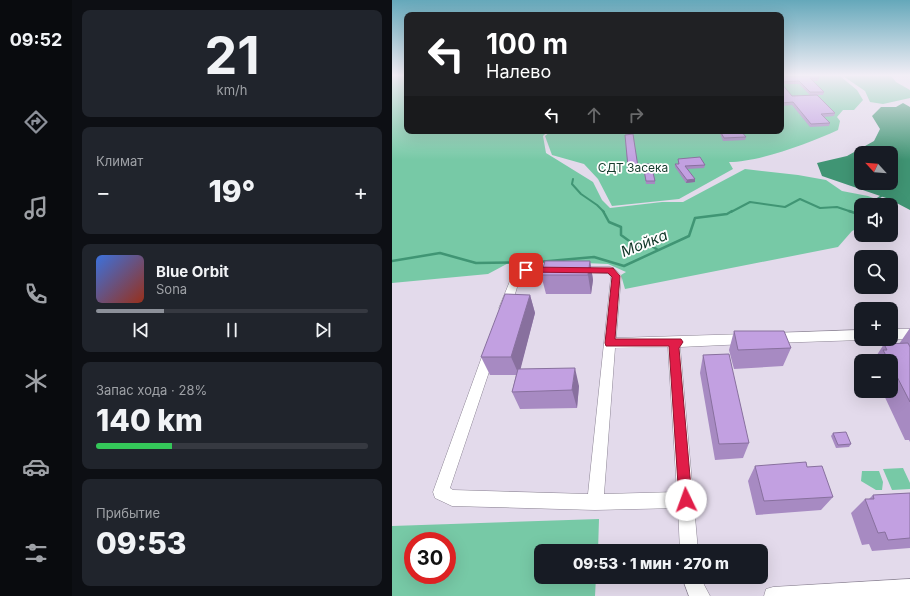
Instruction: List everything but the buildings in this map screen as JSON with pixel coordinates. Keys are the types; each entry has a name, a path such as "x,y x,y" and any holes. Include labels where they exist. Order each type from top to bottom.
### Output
{"street":[{"path":"501,320 517,276 526,270 610,270 616,276 595,502"},
{"path":"898,334 910,334"},
{"path":"496,335 441,492 452,498 595,502 686,500"},
{"path":"610,343 854,335"},
{"path":"678,342 674,348 689,544"},
{"path":"693,584 701,596"},
{"path":"773,596 910,588"}],"green space":[{"path":"392,104 404,104 404,134 545,134 543,136 546,153 593,182 602,200 610,208 662,202 683,202 745,169 826,180 842,191 873,198 854,198 854,230 838,247 625,289 621,275 626,272 608,264 514,260 488,274 392,283"},
{"name":"СДТ Засека","path":"784,104 860,104 854,110 843,110 837,117 840,121 838,130 784,151 755,159 729,162 733,169 679,199 612,206 598,179 584,164 552,155 545,136 547,134 784,134"},
{"path":"903,468 910,483 910,489 892,490 883,469"},
{"path":"862,471 879,471 883,482 882,490 876,490 861,481"},
{"path":"599,519 598,544 534,544 534,584 596,584 595,596 392,596 392,526"}],"shaded area":[{"path":"904,104 910,107 910,210 898,204 898,198 886,198 863,190 898,190 898,146 865,146 874,141 880,129 872,116 881,107 896,107"},
{"path":"854,152 854,187 822,176 817,163 847,156"}],"waterway":[{"path":"573,179 572,184 581,194 603,211"},
{"name":"Мойка","path":"878,198 883,195"},
{"name":"Мойка","path":"731,212 750,202 785,207 800,199 820,208 837,207 854,213"},
{"path":"603,211 609,222 621,227 621,235 632,243 647,243 658,250"},
{"name":"Мойка","path":"392,261 440,253 476,263 538,262 594,257 624,266 689,236 695,218 727,214 732,211"}],"route":[{"path":"526,270 610,270 614,272 616,276 610,343 678,342 675,343 674,348 686,500"}]}
